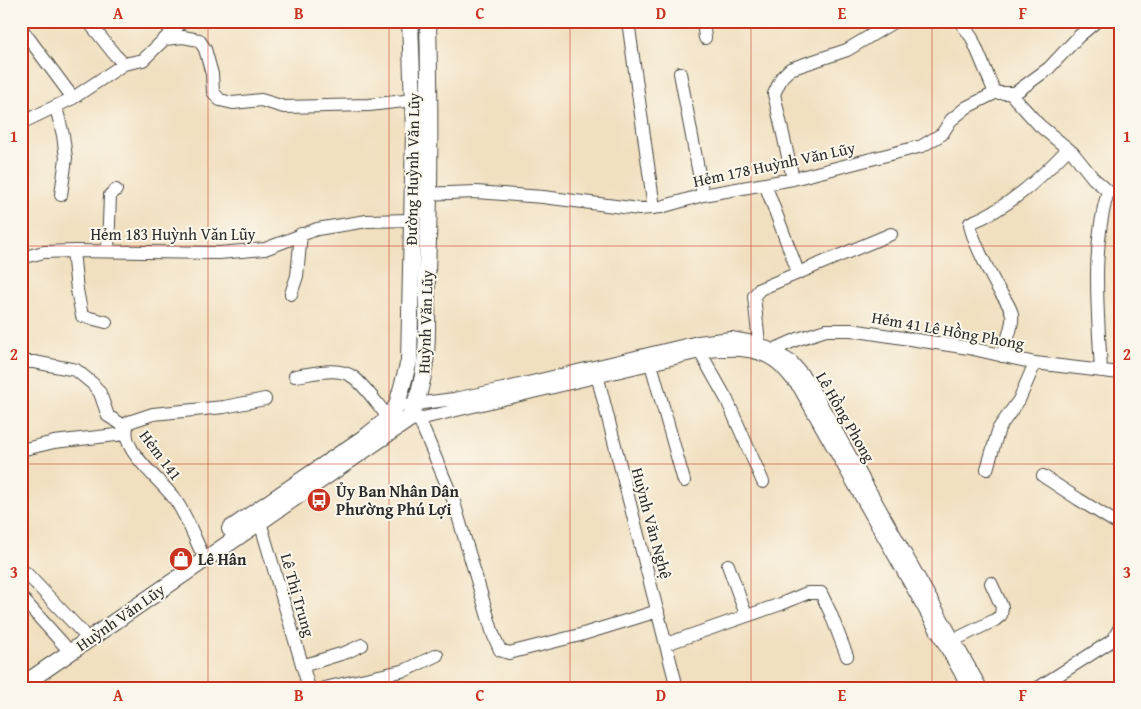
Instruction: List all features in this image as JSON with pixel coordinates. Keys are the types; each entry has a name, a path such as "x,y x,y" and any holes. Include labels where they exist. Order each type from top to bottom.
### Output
{"main road":[{"name":"Đường Huỳnh Văn Lũy","path":"393,411 409,362 413,100 410,21"},
{"name":"Huỳnh Văn Lũy","path":"21,675 200,550 257,517 414,414 423,383 427,357 431,123 428,21"},
{"path":"257,517 368,434 393,411"},
{"name":"Huỳnh Văn Lũy","path":"21,686 227,543 257,517"}],"street":[{"path":"88,21 114,56 124,64"},
{"path":"21,123 73,98 124,64 142,60 183,21"},
{"path":"628,21 654,208"},
{"path":"703,21 705,38"},
{"path":"793,179 774,94 782,77 790,69 846,50 895,21"},
{"path":"960,21 972,38 995,93"},
{"path":"1097,21 1079,36 1049,68 1010,93 1039,125 1068,149 1093,178 1108,191 1103,206 1096,258 1100,371"},
{"path":"21,28 73,98"},
{"path":"166,39 183,37 199,40 208,58 212,74 213,92 220,100 233,103 261,100 284,107 369,105 413,100"},
{"path":"680,73 703,195"},
{"name":"Hẻm 178 Huỳnh Văn Lũy","path":"412,196 430,193 476,192 543,197 639,209 654,208 703,195 793,179 922,146 942,134 957,114 979,100 995,93 1010,93"},
{"path":"56,107 66,158 61,195"},
{"path":"1002,356 1012,314 993,280 970,229 970,222 999,208 1029,187 1068,149"},
{"path":"765,184 798,272"},
{"path":"108,250 110,195 116,190"},
{"name":"Hẻm 183 Huỳnh Văn Lũy","path":"21,258 44,252 108,250 155,253 218,253 264,249 318,229 367,221 411,220"},
{"path":"291,294 296,276 302,234"},
{"path":"759,342 755,293 798,272 891,234"},
{"path":"73,251 82,316 106,322"},
{"name":"Hẻm 41 Lê Hồng Phong","path":"773,350 826,330 851,330 961,347 1035,363 1120,373"},
{"name":"Lê Hồng Phong","path":"596,371 698,342 731,338 759,342 792,362 808,381 981,688"},
{"name":"Lê Hồng Phong","path":"393,411 414,414 454,399 596,371 651,364 700,352 730,348 756,353 777,363 799,387 969,688"},
{"path":"700,352 727,400 763,482"},
{"path":"21,362 34,362 76,370 93,384 100,393 108,416 126,431"},
{"path":"987,469 999,428 1019,400 1035,363"},
{"path":"651,364 684,481"},
{"name":"Huỳnh Văn Nghệ","path":"596,371 677,688"},
{"path":"295,376 330,372 352,376 393,411"},
{"name":"Hẻm 141","path":"200,550 177,502 130,448 126,431 129,422 153,414 224,407 265,399"},
{"name":"Lê Hồng Phong","path":"393,411 414,414"},
{"path":"414,414 453,499 493,634 500,650 509,653 658,612"},
{"path":"21,450 54,442 126,431"},
{"path":"1043,476 1120,525"},
{"name":"Lê Thị Trung","path":"257,517 309,688"},
{"path":"728,565 746,615"},
{"path":"21,570 82,632"},
{"path":"954,640 995,620 1001,615 1002,607 991,583"},
{"path":"666,644 781,604 807,592 821,593 847,656"},
{"path":"21,597 64,645"},
{"path":"1038,688 1114,640 1120,627"},
{"path":"302,666 347,652 362,645"},
{"path":"324,688 406,670 437,656"}],"place":[{"name":"Ủy Ban Nhân Dân Phường Phú Lợi","path":"319,500"},
{"name":"Lê Hân","path":"181,559"}]}
